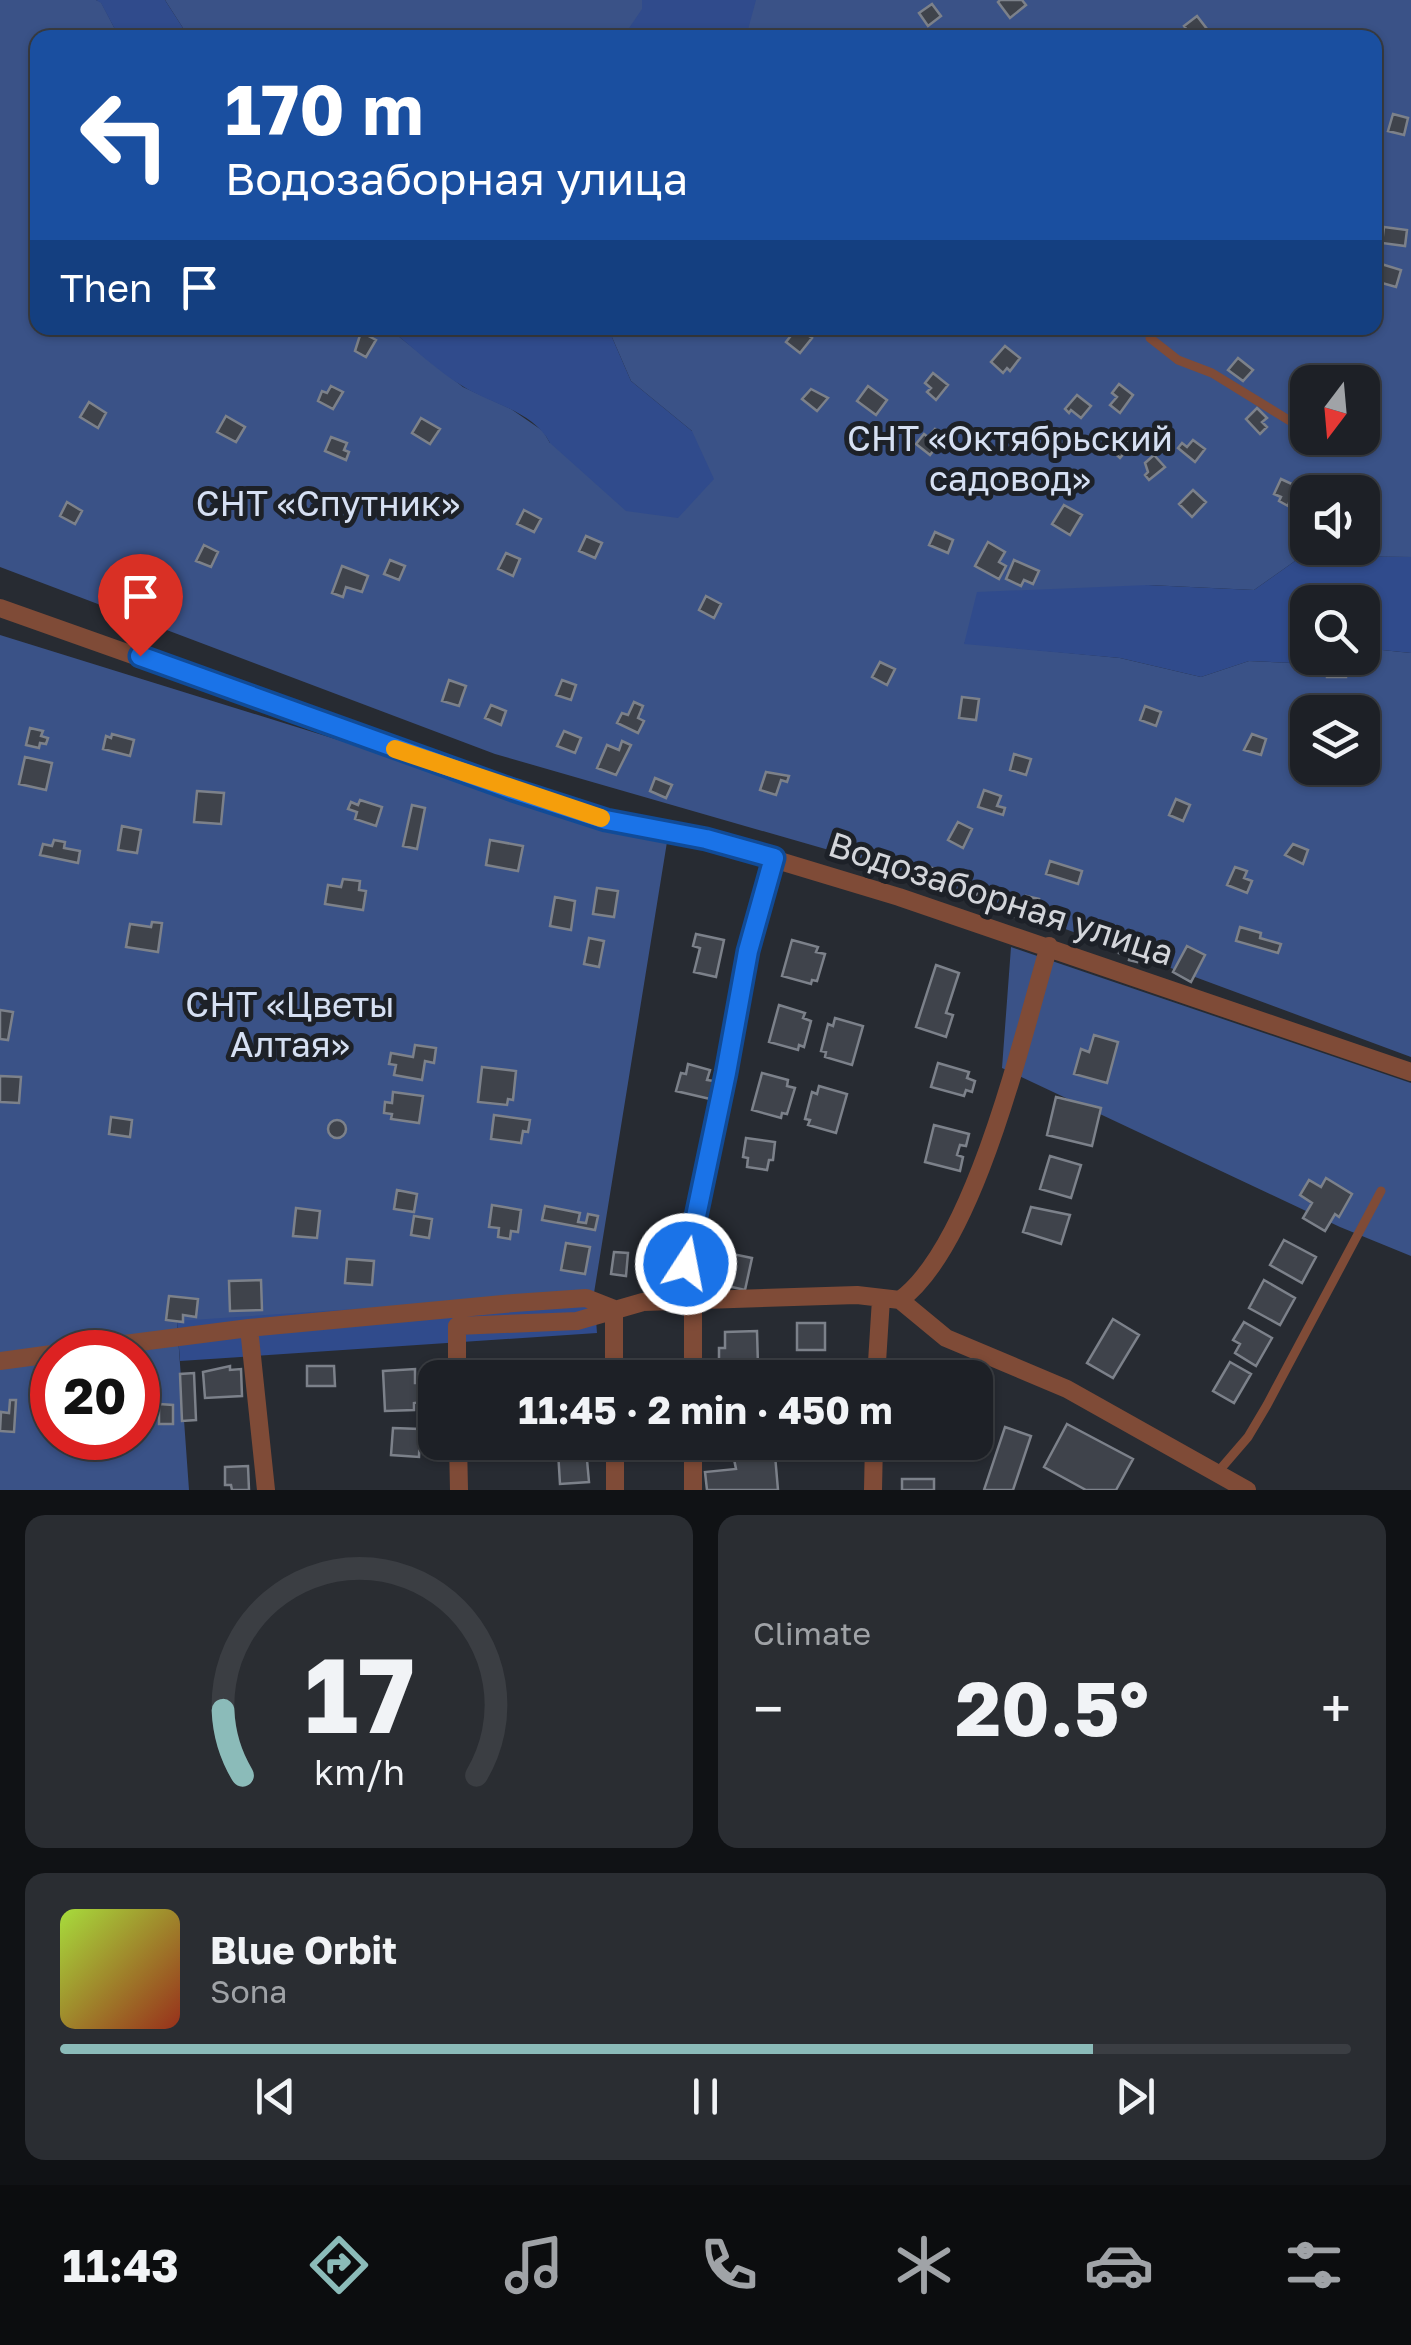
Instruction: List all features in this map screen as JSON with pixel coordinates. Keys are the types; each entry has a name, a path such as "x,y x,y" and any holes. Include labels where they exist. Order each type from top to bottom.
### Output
{"street":[{"name":"Водозаборная улица","path":"0,608 513,790 606,820 706,839 774,858 1049,946 1411,1072"},
{"path":"900,1300 923,1282 950,1240 984,1160 1049,946"},
{"path":"457,1360 456,1326 577,1321 643,1302 857,1295 900,1300 946,1338 1067,1388 1247,1490"},
{"path":"160,1339 586,1298 614,1309"},
{"path":"877,1360 881,1299"},
{"path":"685,1302 691,1360"},
{"path":"614,1309 614,1360"},
{"path":"249,1328 266,1490"},
{"path":"0,1361 30,1357"},
{"path":"458,1460 458,1490"},
{"path":"615,1460 615,1490"},
{"path":"693,1460 693,1490"},
{"path":"873,1490 874,1460"}],"lane":[{"path":"1150,338 1178,360 1212,374 1290,421"},
{"path":"685,1302 748,951 774,858"},
{"path":"1217,1473 1248,1437 1380,1191"}],"green space":[{"name":"СНТ «Спутник»","path":"0,0 96,0 101,2 115,30 30,30 30,335 397,335 463,387 511,409 543,431 550,443 692,431 631,381 611,335 1382,335 1382,30 185,30 165,0 1411,0 1411,557 1380,557 1380,475 1290,475 1290,564 1254,590 1148,585 964,643 1120,658 1201,677 1249,661 1290,663 1290,675 1380,675 1380,650 1411,653 1411,1057 933,880 495,754 0,567"},
{"name":"СНТ «Цветы Алтая»","path":"0,635 667,842 594,1293 177,1322 189,1490 0,1490"},
{"path":"1011,947 1411,1083 1411,1256 1340,1227 1002,1068"}],"shaded area":[{"path":"96,0 165,0 186,30 115,30"},
{"path":"642,0 756,0 748,30 628,30 642,9"},
{"path":"397,335 611,335 631,381 692,431 714,479 678,518 626,511 533,423 454,381"},
{"path":"1380,557 1411,557 1411,653 1380,650 1380,585 1290,585 1290,663 1249,661 1201,677 1120,658 964,644 977,592 1148,585 1254,590 1290,564 1380,565"},
{"path":"594,1293 597,1333 180,1361 177,1321"}],"building":[{"path":"1000,0 1022,0 1026,5 1010,18"},
{"path":"932,4 941,16 928,26 919,13"},
{"path":"1197,16 1207,29 1187,30 1184,26"},
{"path":"1393,114 1408,118 1404,135 1388,131"},
{"path":"1384,227 1407,230 1405,246 1382,243"},
{"path":"1382,264 1401,270 1396,287 1382,283"},
{"path":"360,335 376,340 366,357 355,351"},
{"path":"792,335 812,338 800,353 786,342"},
{"path":"1005,346 1020,358 1010,371 1007,368 1003,373 991,362"},
{"path":"1238,358 1253,370 1243,381 1228,370"},
{"path":"933,373 948,385 936,400 927,392 931,388 925,383"},
{"path":"1119,384 1133,395 1120,413 1110,405 1117,397 1112,393"},
{"path":"331,386 343,392 333,409 318,401 322,391 327,393"},
{"path":"868,386 887,400 876,415 857,401"},
{"path":"811,389 828,398 817,411 802,399"},
{"path":"1077,395 1091,406 1081,418 1065,409"},
{"path":"89,402 106,413 98,428 80,417"},
{"path":"1257,408 1267,418 1262,422 1267,427 1260,434 1246,419"},
{"path":"226,416 245,427 236,442 217,432"},
{"path":"421,418 440,429 430,444 412,433"},
{"path":"935,429 945,436 930,455 916,444"},
{"path":"1122,434 1132,444 1120,458 1109,448"},
{"path":"331,437 347,443 346,460 325,451"},
{"path":"1193,440 1205,449 1195,462 1178,448 1182,443 1187,447"},
{"path":"1154,455 1165,467 1149,480 1145,463"},
{"path":"1281,479 1290,483 1288,506 1274,494"},
{"path":"1193,490 1206,502 1192,517 1179,504"},
{"path":"67,502 82,511 75,524 60,516"},
{"path":"1064,505 1082,515 1070,535 1052,524"},
{"path":"524,510 541,519 534,532 517,524"},
{"path":"935,532 953,540 948,553 929,545"},
{"path":"586,536 602,543 595,558 579,551"},
{"path":"988,542 1005,552 999,562 1006,566 999,579 975,566"},
{"path":"204,545 218,552 211,567 196,561"},
{"path":"506,553 520,559 513,576 498,569"},
{"path":"390,560 405,566 399,580 384,574"},
{"path":"1014,560 1039,571 1033,584 1024,580 1021,586 1006,579"},
{"path":"342,566 368,576 362,592 346,587 343,597 332,593"},
{"path":"706,596 721,604 714,618 699,610"},
{"path":"880,662 895,669 887,685 872,677"},
{"path":"449,680 466,686 459,706 442,701"},
{"path":"562,680 576,685 571,700 556,695"},
{"path":"962,697 979,699 976,720 959,718"},
{"path":"634,702 643,706 638,718 644,721 638,733 617,723 622,713 628,715"},
{"path":"491,705 506,711 501,725 485,718"},
{"path":"1145,706 1161,712 1156,726 1140,720"},
{"path":"30,728 43,731 41,736 48,738 46,744 40,743 39,748 26,745"},
{"path":"564,731 581,738 575,753 557,746"},
{"path":"112,734 134,740 130,756 103,749 106,736 111,738"},
{"path":"1252,734 1266,739 1261,755 1244,750"},
{"path":"622,741 631,745 616,775 597,768 607,745 619,750"},
{"path":"1014,754 1031,759 1026,775 1010,770"},
{"path":"25,757 52,763 46,790 19,784"},
{"path":"766,772 789,776 787,782 781,780 776,795 760,790"},
{"path":"655,778 672,785 666,798 650,791"},
{"path":"984,790 1001,796 997,806 1005,808 1003,815 978,807"},
{"path":"197,791 224,793 221,824 194,822"},
{"path":"1176,799 1190,805 1183,821 1169,815"},
{"path":"360,800 382,807 376,826 355,819 357,812 348,809 351,802 358,805"},
{"path":"412,805 425,808 417,849 403,846"},
{"path":"958,822 972,829 963,848 948,840"},
{"path":"122,826 141,830 137,853 118,850"},
{"path":"54,840 65,842 64,848 80,851 78,863 40,855 43,844 52,846"},
{"path":"490,840 523,846 518,871 486,865"},
{"path":"1293,844 1308,850 1303,864 1285,855"},
{"path":"1050,861 1082,871 1078,884 1046,874"},
{"path":"1235,867 1247,871 1244,878 1252,881 1247,893 1227,885"},
{"path":"932,868 957,877 951,892 926,884"},
{"path":"343,879 360,881 359,890 366,891 363,910 325,904 328,885 341,887"},
{"path":"964,880 980,886 975,901 959,895"},
{"path":"597,888 618,891 614,917 593,914"},
{"path":"1026,896 1039,899 1033,922 1011,916 1016,899 1024,901"},
{"path":"555,897 575,901 571,930 550,926"},
{"path":"152,922 162,923 158,952 126,947 130,924 151,927"},
{"path":"1240,927 1281,944 1278,953 1236,941"},
{"path":"696,934 724,940 716,977 694,972 700,948 693,946"},
{"path":"1123,937 1137,941 1137,962 1119,953"},
{"path":"589,938 604,941 599,967 584,964"},
{"path":"792,940 818,947 816,952 825,954 817,981 812,980 811,984 782,976"},
{"path":"1187,946 1205,955 1191,982 1173,972"},
{"path":"936,965 959,973 946,1013 953,1015 946,1037 916,1027"},
{"path":"779,1005 805,1013 803,1018 811,1021 804,1047 799,1045 798,1050 769,1042"},
{"path":"0,1010 13,1012 8,1040 0,1039"},
{"path":"835,1018 863,1026 852,1065 825,1057 826,1052 821,1051 828,1024 833,1026"},
{"path":"1094,1035 1118,1042 1107,1083 1074,1074 1081,1049 1089,1052"},
{"path":"415,1045 436,1048 434,1063 425,1061 422,1080 394,1075 396,1065 389,1064 391,1053 413,1057"},
{"path":"938,1063 969,1072 967,1078 975,1081 972,1092 966,1090 964,1096 931,1087"},
{"path":"688,1064 710,1070 707,1080 714,1081 710,1099 676,1091"},
{"path":"482,1067 516,1071 513,1100 508,1099 507,1105 478,1102"},
{"path":"762,1073 788,1080 787,1086 795,1088 787,1114 782,1113 781,1118 752,1110"},
{"path":"0,1076 21,1077 19,1103 0,1102"},
{"path":"819,1086 847,1094 836,1133 808,1125 810,1120 805,1119 812,1092 817,1094"},
{"path":"393,1092 423,1096 419,1123 391,1119 392,1114 384,1113 385,1102 392,1103"},
{"path":"1056,1097 1101,1108 1092,1146 1047,1135"},
{"path":"494,1115 530,1120 521,1143 491,1139"},
{"path":"111,1117 132,1120 130,1137 109,1134"},
{"path":"337,1120 344,1122 344,1136 337,1138 330,1136 328,1129 330,1122"},
{"path":"934,1125 969,1134 966,1146 960,1145 957,1155 963,1157 960,1171 925,1162"},
{"path":"746,1138 775,1142 773,1160 769,1160 767,1170 747,1167 748,1158 743,1157"},
{"path":"1050,1156 1081,1165 1071,1198 1040,1189"},
{"path":"1326,1178 1352,1194 1339,1217 1335,1214 1325,1231 1303,1218 1312,1203 1300,1195 1309,1180 1321,1187"},
{"path":"397,1190 417,1194 414,1212 394,1209"},
{"path":"492,1205 521,1210 518,1232 511,1231 510,1239 498,1237 499,1228 489,1227"},
{"path":"545,1206 580,1213 578,1222 586,1223 588,1214 598,1216 595,1230 542,1220"},
{"path":"1031,1207 1070,1215 1061,1244 1023,1232"},
{"path":"296,1208 320,1211 317,1238 293,1236"},
{"path":"414,1216 432,1219 429,1238 411,1235"},
{"path":"1284,1240 1316,1257 1302,1283 1270,1265"},
{"path":"566,1243 590,1247 585,1274 561,1270"},
{"path":"708,1249 752,1258 745,1290 701,1280"},
{"path":"614,1252 628,1253 626,1276 611,1274"},
{"path":"347,1259 374,1261 372,1285 345,1283"},
{"path":"261,1280 262,1310 230,1311 229,1281"},
{"path":"1264,1280 1295,1298 1280,1325 1249,1308"},
{"path":"169,1296 198,1299 196,1317 183,1315 183,1322 166,1320"},
{"path":"1113,1319 1139,1335 1113,1378 1087,1363"},
{"path":"1244,1322 1272,1338 1256,1366 1235,1353 1240,1344 1233,1340"},
{"path":"797,1323 825,1323 825,1350 797,1350"},
{"path":"757,1331 758,1360 719,1360 719,1348 725,1348 725,1332"},
{"path":"1230,1362 1251,1374 1234,1403 1213,1391"},
{"path":"230,1366 230,1370 241,1369 242,1396 205,1398 203,1372"},
{"path":"307,1366 334,1366 335,1386 307,1386"},
{"path":"415,1369 418,1403 414,1403 414,1410 385,1411 383,1371"},
{"path":"194,1373 196,1420 182,1421 180,1374"},
{"path":"10,1400 16,1400 14,1432 0,1431 1,1412 9,1413"},
{"path":"160,1404 173,1405 173,1424 160,1424"},
{"path":"1067,1424 1133,1459 1116,1490 1086,1490 1044,1467"},
{"path":"1005,1427 1031,1436 1013,1490 984,1490"},
{"path":"393,1428 418,1429 418,1457 391,1455"},
{"path":"559,1460 587,1460 589,1482 560,1484"},
{"path":"734,1460 775,1460 778,1490 707,1490 705,1472 736,1469"},
{"path":"248,1466 249,1490 232,1490 231,1485 225,1485 225,1467"},
{"path":"902,1479 934,1479 934,1490 902,1490"}],"slow traffic":[{"path":"395,749 601,818"}],"route":[{"path":"140,656 410,755 606,820 706,839 774,858 748,951 686,1264"}],"park label":[{"name":"СНТ «Октябрьский садовод»","path":"1010,459"}]}
